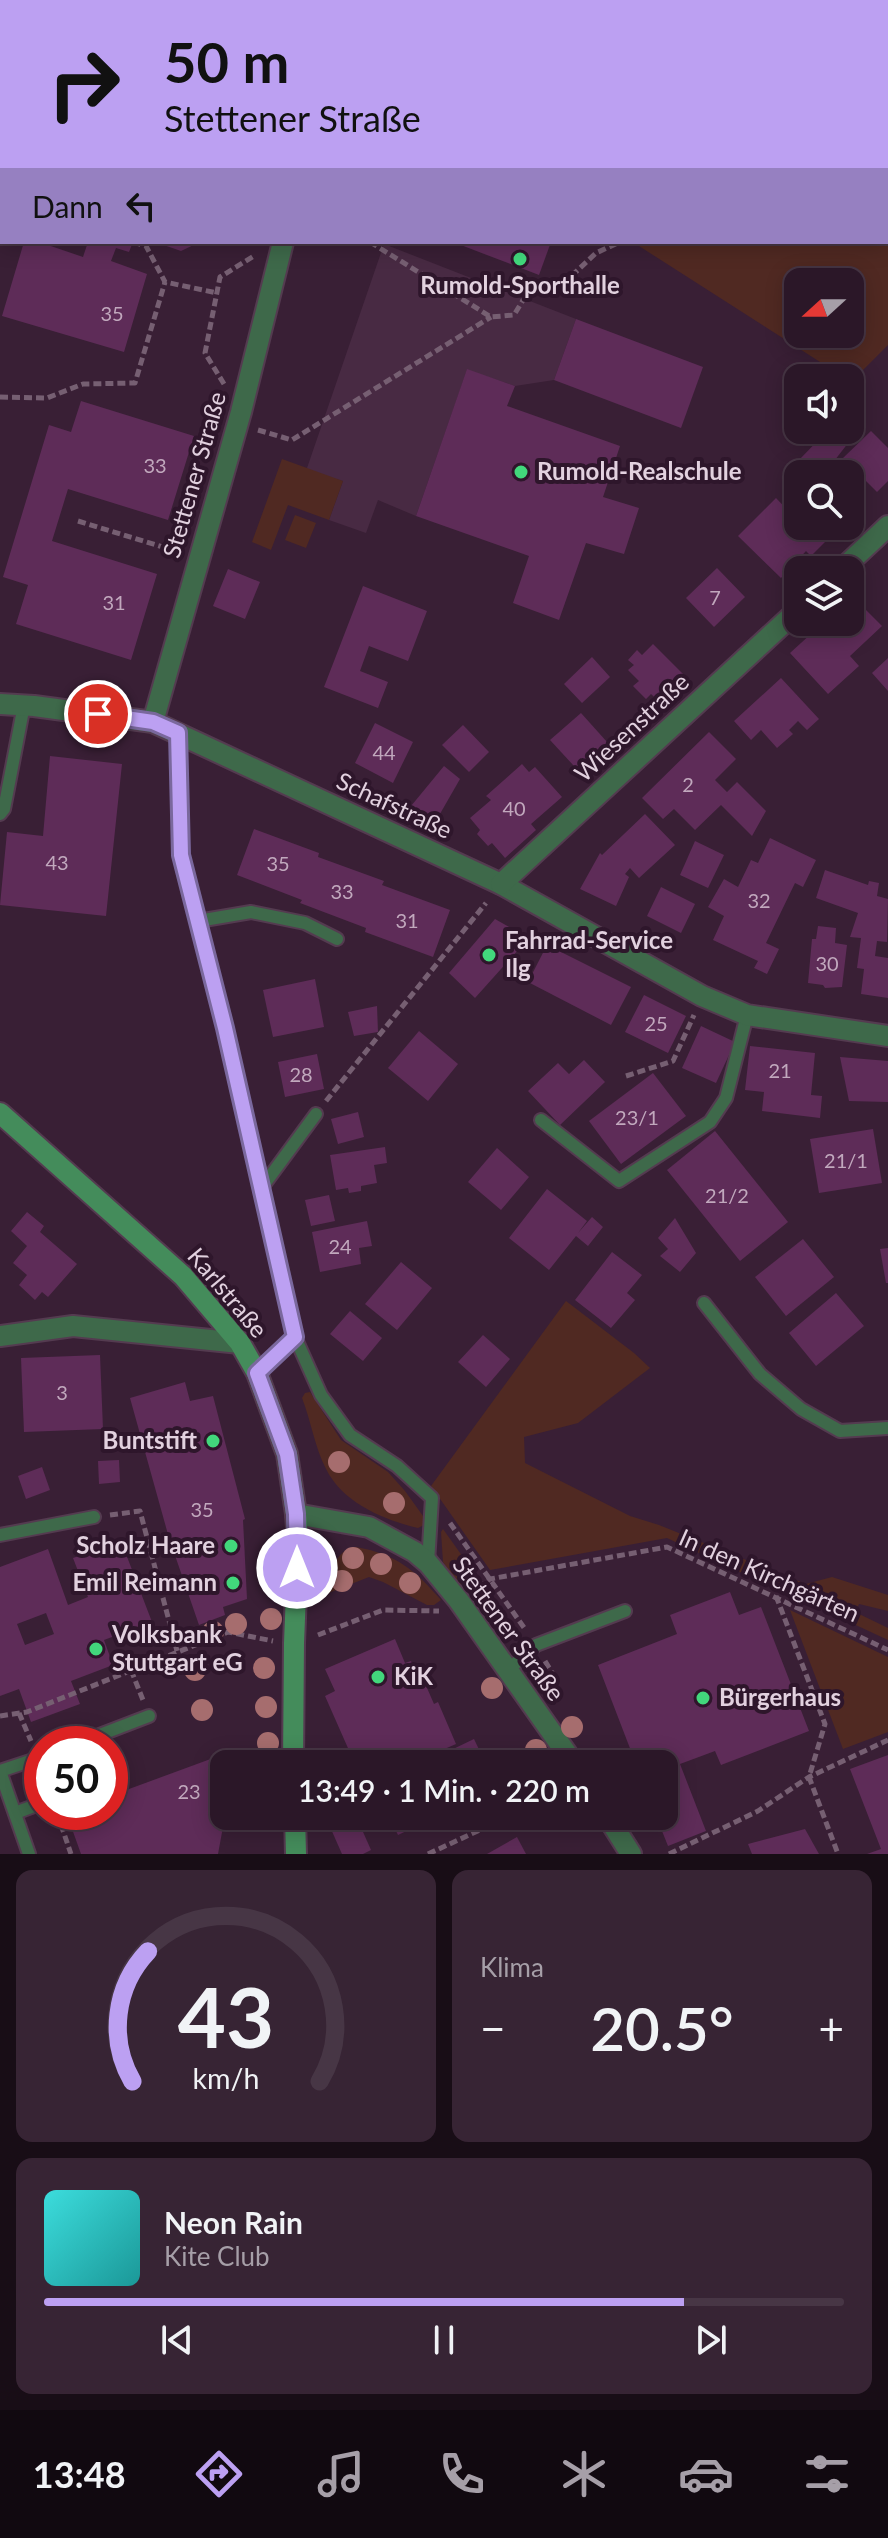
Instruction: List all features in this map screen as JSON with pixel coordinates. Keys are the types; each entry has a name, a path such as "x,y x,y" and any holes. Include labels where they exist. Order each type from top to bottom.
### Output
{"main road":[{"name":"Karlstraße","path":"0,1113 183,1276 240,1343 257,1373 287,1454 296,1514 293,1750"},
{"path":"295,1830 296,1854"}],"street":[{"name":"Stettener Straße","path":"153,722 240,418 274,246"},
{"path":"860,556 885,537"},
{"name":"Wiesenstraße","path":"501,884 784,623"},
{"name":"Schafstraße","path":"0,704 153,722 501,884 702,996 747,1015 888,1036"},
{"path":"0,1336 73,1326 240,1343"},
{"name":"Stettener Straße","path":"296,1514 369,1527 415,1552 428,1563 459,1601 564,1750"},
{"path":"616,1830 631,1854"}],"lane":[{"path":"0,814 4,809 24,705"},
{"path":"178,733 181,855 225,1028 295,1337 321,1395 350,1435 397,1466 432,1498 428,1563"},
{"path":"198,921 251,912 305,923 337,939"},
{"path":"541,1120 619,1181 710,1122 726,1098 747,1015"},
{"path":"260,1190 316,1114"},
{"path":"704,1303 760,1374 801,1409 840,1431 888,1428"},
{"path":"257,1373 295,1337"},
{"path":"397,1466 403,1453"},
{"path":"0,1535 94,1517"},
{"path":"508,1670 536,1645 625,1611"},
{"path":"123,1726 149,1716"},
{"path":"24,1763 0,1771 29,1854"},
{"path":"15,1813 24,1810"}],"path":[{"path":"0,397 47,398 83,384 135,383 165,282 146,246 140,244"},
{"path":"373,244 491,317"},
{"path":"274,246 220,277 205,353 240,418 292,440 491,317 514,315 528,292 564,283 596,253 616,244"},
{"path":"165,282 217,293"},
{"path":"78,521 199,558"},
{"path":"316,1114 501,884"},
{"path":"626,1076 673,1061 702,996"},
{"name":"In den Kirchgärten","path":"432,1498 490,1579 667,1547 888,1650"},
{"path":"94,1517 140,1511 177,1651"},
{"path":"776,1596 825,1724 809,1777 838,1854"},
{"path":"0,1716 27,1712 228,1632 294,1643 383,1610 432,1613 447,1609 459,1601"},
{"path":"131,1670 149,1716"},
{"path":"669,1854 758,1811 809,1777 888,1740"},
{"path":"63,1830 71,1854"},
{"path":"428,1854 480,1830"}],"shaded area":[{"path":"384,244 576,319 554,380 515,386 467,370 416,516 378,500 366,533 329,520 343,481 306,471"},
{"path":"888,244 888,345 864,369 864,364 823,364 798,348 864,348 864,268 784,268 784,339 639,246"},
{"path":"282,459 343,481 329,520 288,505 271,550 252,542"},
{"path":"295,515 316,523 306,548 285,540"},
{"path":"566,1301 650,1368 578,1423 524,1437 525,1463 630,1516 806,1584 832,1577 888,1595 888,1611 859,1604 857,1609 824,1593 802,1601 667,1538 490,1570 431,1486"},
{"path":"310,1392 341,1440 388,1472 405,1491 423,1516 424,1525 418,1528 378,1515 354,1500 333,1481 319,1452 302,1398"},
{"path":"443,1529 475,1574 459,1586 443,1562"},
{"path":"356,1547 382,1554 404,1565 441,1600 427,1605 369,1577 326,1594 338,1558 348,1549"},
{"path":"822,1596 888,1628 888,1640 817,1607"},
{"path":"790,1610 888,1657 888,1732 843,1749"}],"building":[{"path":"23,244 45,244 83,257 87,244 132,244 129,252 116,248 111,261 147,274 124,352 2,316"},
{"path":"161,244 196,244 181,251"},
{"name":"Rumold-Sporthalle","path":"458,244 550,244 539,275"},
{"path":"576,319 703,367 681,428 554,380"},
{"name":"Rumold-Realschule","path":"467,369 515,386 507,406 620,446 603,497 639,508 624,554 586,543 559,620 513,603 529,556 416,516"},
{"path":"81,401 194,436 168,520 68,489 52,541 157,574 131,660 16,624 28,585 3,577 49,425 71,432"},
{"path":"871,431 888,448 888,481 877,492 864,479 864,460 843,458 858,444 864,444 864,438"},
{"path":"814,444 847,444 835,460 800,459"},
{"path":"776,498 784,506 784,540 827,540 811,556 806,551 801,556 784,556 784,575 781,578 738,536"},
{"path":"717,568 745,597 714,627 686,598"},
{"path":"228,569 260,582 245,619 213,606"},
{"path":"363,586 427,611 408,661 369,646 360,671 388,682 378,708 324,687"},
{"path":"864,608 882,626 850,656 859,666 828,694 790,653 809,636 864,636"},
{"path":"653,644 688,679 662,704 651,694 646,699 633,686 639,681 628,670 634,665 628,660 637,650 642,655"},
{"path":"592,657 610,677 582,703 564,684"},
{"path":"888,658 888,691 872,673"},
{"path":"781,678 819,719 807,730 798,721 789,730 793,734 777,748 761,730 751,740 734,721"},
{"path":"581,713 616,752 586,779 550,740"},
{"path":"375,723 413,742 393,783 355,763"},
{"path":"463,725 489,752 469,772 442,745"},
{"path":"709,732 736,759 715,780 727,792 737,782 766,811 752,836 721,805 695,830 674,809 663,819 642,798"},
{"path":"50,756 122,764 106,916 0,905 7,832 43,836"},
{"path":"522,764 529,772 535,767 562,797 531,824 536,830 505,858 492,843 488,846 477,834 480,830 470,818 491,800 486,796"},
{"path":"444,766 460,779 429,833 402,817"},
{"path":"645,814 675,845 639,878 630,868 625,874 629,877 616,906 580,889 600,853 602,855"},
{"path":"254,829 384,881 382,885 450,910 433,957 365,932 366,928 237,875"},
{"path":"770,838 816,860 803,887 795,883 766,943 779,949 767,974 754,968 758,961 713,940 724,916 708,907 724,879 738,887 751,860 758,863"},
{"path":"695,841 724,855 708,888 680,875"},
{"path":"825,870 868,885 869,881 879,883 877,896 888,899 887,942 877,941 875,956 888,958 888,998 861,994 864,969 857,968 861,938 850,937 858,913 816,898"},
{"path":"661,887 695,904 681,933 647,916"},
{"name":"Fahrrad-Service Ilg","path":"495,919 529,938 475,998 449,973"},
{"path":"818,926 836,928 835,943 847,945 842,987 825,988 808,983 812,939 816,939"},
{"path":"547,945 631,987 611,1025 528,982"},
{"path":"315,979 324,1027 273,1037 263,990"},
{"path":"644,995 686,1016 668,1053 625,1032"},
{"path":"377,1006 378,1032 354,1036 348,1012"},
{"path":"701,1026 735,1042 716,1083 682,1068"},
{"path":"419,1031 458,1064 428,1101 388,1068"},
{"path":"750,1046 815,1053 811,1095 822,1096 820,1118 762,1111 764,1092 745,1090"},
{"path":"317,1054 324,1089 285,1097 278,1062"},
{"path":"840,1057 888,1061 888,1102 849,1101"},
{"path":"584,1060 605,1082 560,1125 528,1091 558,1063 569,1074"},
{"path":"653,1073 686,1116 621,1164 589,1121"},
{"path":"358,1112 364,1137 338,1144 331,1119"},
{"path":"873,1129 882,1183 819,1193 810,1139"},
{"path":"715,1131 788,1222 740,1261 667,1170"},
{"path":"385,1147 387,1163 374,1165 377,1183 361,1186 361,1191 349,1193 348,1188 336,1190 330,1155"},
{"path":"497,1148 529,1177 501,1210 468,1182"},
{"path":"547,1189 587,1221 578,1233 592,1217 603,1227 588,1246 576,1236 549,1270 509,1238"},
{"path":"329,1195 335,1221 311,1226 305,1200"},
{"path":"27,1212 44,1226 40,1232 77,1264 48,1297 42,1292 35,1300 19,1285 27,1275 13,1263 27,1246 11,1231"},
{"path":"675,1218 696,1253 680,1272 660,1256 668,1249 658,1238"},
{"path":"367,1221 372,1246 359,1248 361,1264 320,1272 312,1232"},
{"path":"803,1239 834,1277 786,1316 755,1277"},
{"path":"888,1248 888,1283 886,1283 880,1249"},
{"path":"612,1252 642,1275 627,1293 635,1300 611,1328 575,1300"},
{"path":"401,1262 432,1288 397,1330 365,1304"},
{"path":"836,1293 864,1326 816,1366 789,1333"},
{"path":"350,1311 382,1338 363,1361 330,1334"},
{"path":"483,1335 510,1359 486,1387 458,1362"},
{"path":"100,1355 103,1429 24,1432 21,1358"},
{"path":"185,1382 190,1401 213,1396 245,1519 247,1599 223,1607 225,1615 199,1625 169,1538 130,1398"},
{"path":"119,1460 120,1482 99,1484 98,1461"},
{"path":"42,1467 50,1490 26,1499 18,1476"},
{"path":"121,1541 152,1622 104,1640 113,1665 71,1681 80,1704 31,1722 19,1689 0,1696 0,1567 48,1549 68,1605 88,1597 73,1558","holes":["46,1613 54,1634 25,1645 17,1624"]},
{"name":"Bürgerhaus","path":"730,1592 739,1615 761,1607 809,1731 721,1765 715,1751 680,1764 706,1831 668,1846 662,1830 678,1830 678,1750 631,1750 598,1665 677,1634 670,1615"},
{"path":"395,1639 405,1663 411,1661 434,1704 438,1702 456,1744 442,1750 349,1750 325,1696 335,1691 325,1669"},
{"path":"474,1739 479,1750 451,1750"},
{"path":"888,1755 888,1854 867,1854 881,1849 850,1769"},
{"path":"210,1759 210,1830 222,1830 218,1854 81,1854 72,1830 128,1830 128,1789"},
{"path":"805,1829 819,1854 752,1854 748,1844"},
{"path":"331,1830 362,1830 371,1850 363,1854 342,1854"},
{"path":"517,1837 526,1854 487,1854"}],"place":[{"name":"Rumold-Sporthalle","path":"520,259"},
{"name":"Rumold-Realschule","path":"521,472"},
{"name":"Fahrrad-Service Ilg","path":"489,955"},
{"name":"Buntstift","path":"213,1441"},
{"name":"Scholz Haare","path":"231,1546"},
{"name":"Emil Reimann","path":"233,1583"},
{"name":"Volksbank Stuttgart eG","path":"96,1649"},
{"name":"KiK","path":"378,1677"},
{"name":"Bürgerhaus","path":"703,1698"}],"route":[{"path":"98,714 153,722 178,733 181,855 225,1028 295,1337 257,1373 287,1454 296,1514 297,1568"}]}
